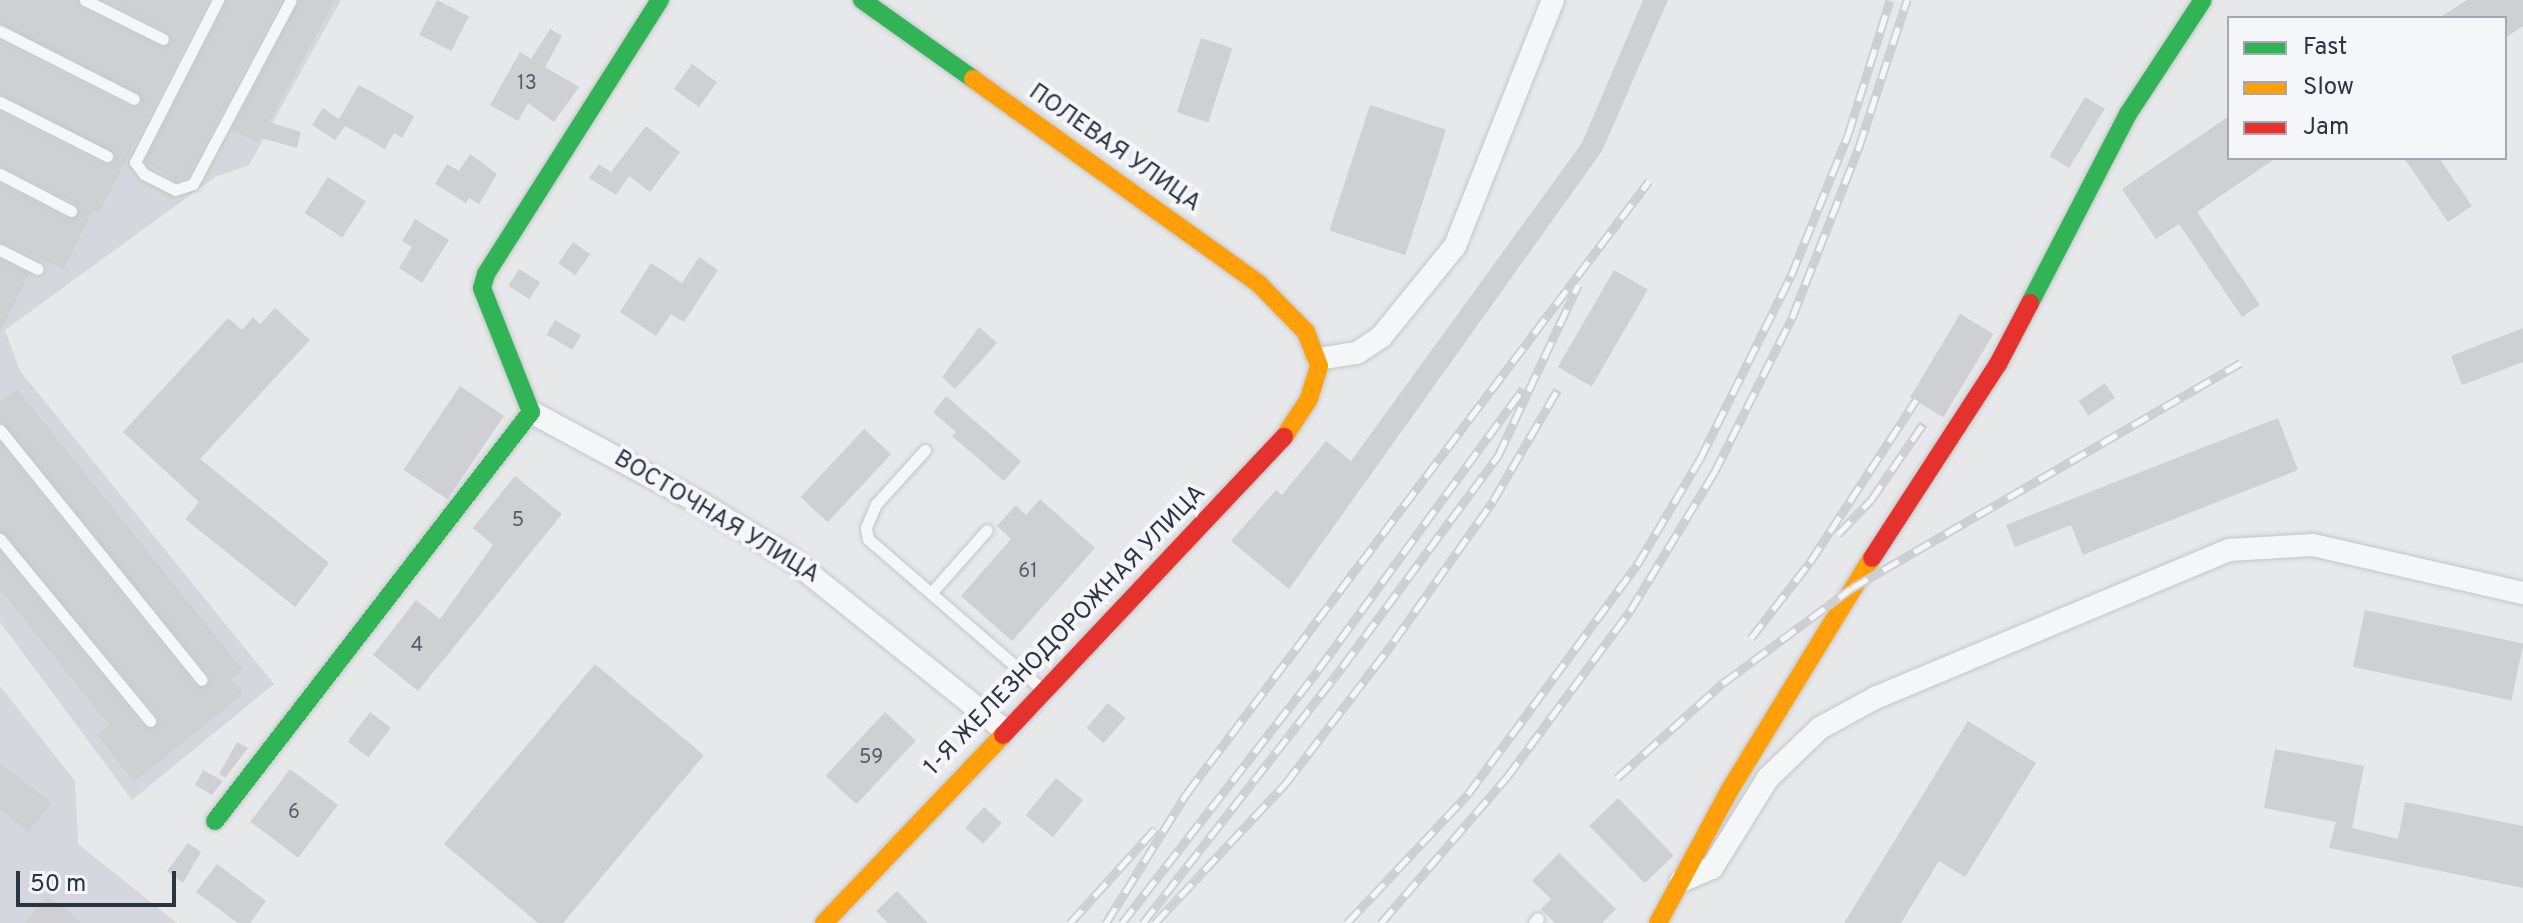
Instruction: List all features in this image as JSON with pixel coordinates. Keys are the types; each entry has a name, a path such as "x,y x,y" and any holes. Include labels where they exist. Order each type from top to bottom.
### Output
{"main road":[{"path":"215,821 531,412 482,288 486,274 660,0"},
{"name":"ПОЛЕВАЯ УЛИЦА","path":"862,0 1259,284 1298,320 1318,359"},
{"path":"1658,923 1837,613 1998,364 2128,114 2203,0"},
{"name":"1-Я ЖЕЛЕЗНОДОРОЖНАЯ УЛИЦА","path":"824,923 1003,729 1279,444 1316,385 1318,359"}],"street":[{"path":"1318,359 1357,353 1381,337 1455,246 1553,0"},
{"name":"ВОСТОЧНАЯ УЛИЦА","path":"531,412 698,502 791,559 1003,729"},
{"path":"1681,881 1712,868 1768,778 1820,728 1875,698 2229,550 2313,545 2523,593"}],"lane":[{"path":"85,0 163,39"},
{"path":"218,0 135,162 144,174 175,190 193,184 291,0"},
{"path":"0,31 134,99"},
{"path":"0,102 107,156"},
{"path":"0,174 71,211"},
{"path":"0,250 38,269"},
{"path":"0,430 202,680"},
{"path":"925,450 876,504 866,528 868,539 1042,689"},
{"path":"931,593 987,530"},
{"path":"0,539 150,721"}],"shaded area":[{"path":"0,0 341,0 249,165 215,177 5,330 20,371 274,684 132,800 0,622"},
{"path":"0,686 75,781 78,844 177,923 0,923"}],"building":[{"path":"0,0 77,0 81,8 163,47 171,42 167,32 104,0 208,0 99,213 93,210 64,269 0,242 0,184 68,219 79,211 75,203 0,166 0,112 103,164 112,163 115,155 0,94 0,41 130,107 139,106 142,98 0,23"},
{"path":"226,0 281,0 187,177 176,181 145,161"},
{"path":"299,0 335,0 269,122 301,132 297,148 261,138 258,143 232,129"},
{"path":"437,0 469,16 451,51 419,35"},
{"path":"1643,0 1668,0 1602,151 1289,589 1231,541 1276,490 1282,495 1326,441 1351,461 1582,143"},
{"path":"2467,0 2523,0 2523,26 2507,37 2507,16 2442,16"},
{"path":"550,29 562,36 545,67 579,87 554,122 528,103 518,121 490,105 520,52 531,59"},
{"path":"1201,38 1232,48 1208,122 1177,112"},
{"path":"692,64 717,82 699,107 674,89"},
{"path":"359,85 414,116 402,138 394,133 385,149 345,126 335,140 312,125 323,108 339,119"},
{"path":"2085,97 2105,109 2069,168 2049,156"},
{"path":"1370,105 1446,130 1405,255 1329,231"},
{"path":"2227,117 2227,160 2273,160 2197,212 2260,305 2242,317 2179,224 2156,239 2122,189"},
{"path":"646,126 680,152 650,192 629,176 616,195 589,178 599,164 611,172"},
{"path":"470,154 497,174 479,204 469,198 466,203 435,184 447,164 459,171"},
{"path":"2405,160 2440,160 2472,206 2448,222"},
{"path":"328,177 366,202 342,238 305,213"},
{"path":"415,219 449,240 422,283 399,268 412,247 402,241"},
{"path":"573,242 590,254 575,275 558,263"},
{"path":"699,257 718,270 684,322 671,314 656,336 620,312 651,263 682,283"},
{"path":"0,260 29,274 0,332"},
{"path":"519,269 540,282 530,299 508,286"},
{"path":"1614,270 1648,290 1592,386 1558,367"},
{"path":"275,308 310,340 200,459 329,563 295,607 185,519 199,502 123,432 228,318 242,330 253,317 260,324"},
{"path":"1960,314 1993,334 1943,417 1910,397"},
{"path":"555,320 581,335 572,350 546,335"},
{"path":"979,327 997,343 955,389 942,377"},
{"path":"2523,328 2523,362 2462,385 2451,356"},
{"path":"2105,383 2115,398 2089,416 2078,401"},
{"path":"460,386 504,416 447,499 404,470"},
{"path":"17,389 243,670 231,679 243,694 134,782 97,735 109,725 0,589 0,552 143,726 156,727 157,716 0,531 0,444 195,685 207,687 210,678 0,422 0,402"},
{"path":"946,396 1021,461 1004,481 952,436 956,432 933,412"},
{"path":"2278,418 2298,470 2083,555 2071,525 2015,547 2006,525"},
{"path":"864,429 891,454 828,522 801,497"},
{"path":"515,476 562,514 418,691 373,655 416,600 440,619 493,545 473,528"},
{"path":"1040,499 1095,548 1012,641 961,596 1011,539 997,526 1016,505 1026,515"},
{"path":"2365,610 2523,644 2511,700 2353,667"},
{"path":"595,664 704,755 563,923 538,923 444,844"},
{"path":"1108,703 1125,718 1104,743 1086,728"},
{"path":"370,712 391,728 368,757 348,742"},
{"path":"885,712 916,741 856,804 826,776"},
{"path":"1968,721 2036,763 1965,877 1939,861 1901,923 1844,923"},
{"path":"237,742 248,748 225,778 219,774"},
{"path":"2275,749 2364,766 2352,828 2398,839 2405,802 2523,826 2523,888 2329,848 2336,822 2264,808"},
{"path":"0,763 52,803 28,832 0,809"},
{"path":"290,769 338,805 298,858 250,822"},
{"path":"203,770 223,781 212,795 195,785"},
{"path":"1056,778 1083,800 1053,837 1026,815"},
{"path":"1618,798 1674,856 1645,883 1589,826"},
{"path":"984,807 1002,823 983,844 965,828"},
{"path":"188,843 201,852 183,883 167,871"},
{"path":"1559,853 1616,909 1602,923 1555,923 1541,909 1551,899 1532,881"},
{"path":"217,864 266,901 250,923 238,923 196,892"},
{"path":"897,891 928,923 888,923 876,911"},
{"path":"47,895 82,923 25,923"}],"railway":[{"path":"1347,923 1468,794 1637,565 1700,459 1791,276 1848,135 1890,0"},
{"path":"1381,923 1507,777 1630,611 1714,473 1792,318 1859,147 1907,0"},
{"path":"1106,923 1187,793 1649,181"},
{"path":"1143,923 1343,666 1498,456 1578,285"},
{"path":"1617,778 1723,683 1852,588 2240,363"},
{"path":"1122,923 1318,670 1523,389"},
{"path":"1155,923 1286,783 1394,641 1493,501 1558,389"},
{"path":"1751,638 1810,562 1916,400"},
{"path":"1838,534 1871,500 1924,423"},
{"path":"1070,923 1155,829"}],"traffic: fast":[{"path":"215,821 531,412 482,288 486,274 660,0"},
{"path":"862,0 973,79"},
{"path":"2030,303 2128,114 2203,0"}],"traffic: slow":[{"path":"973,79 1259,284 1306,332 1319,366 1309,399 1284,437"},
{"path":"1658,923 1729,791 1872,558"},
{"path":"824,923 1003,735"}],"traffic: jam":[{"path":"1872,558 1998,364 2030,303"},
{"path":"1003,735 1284,437"}]}
